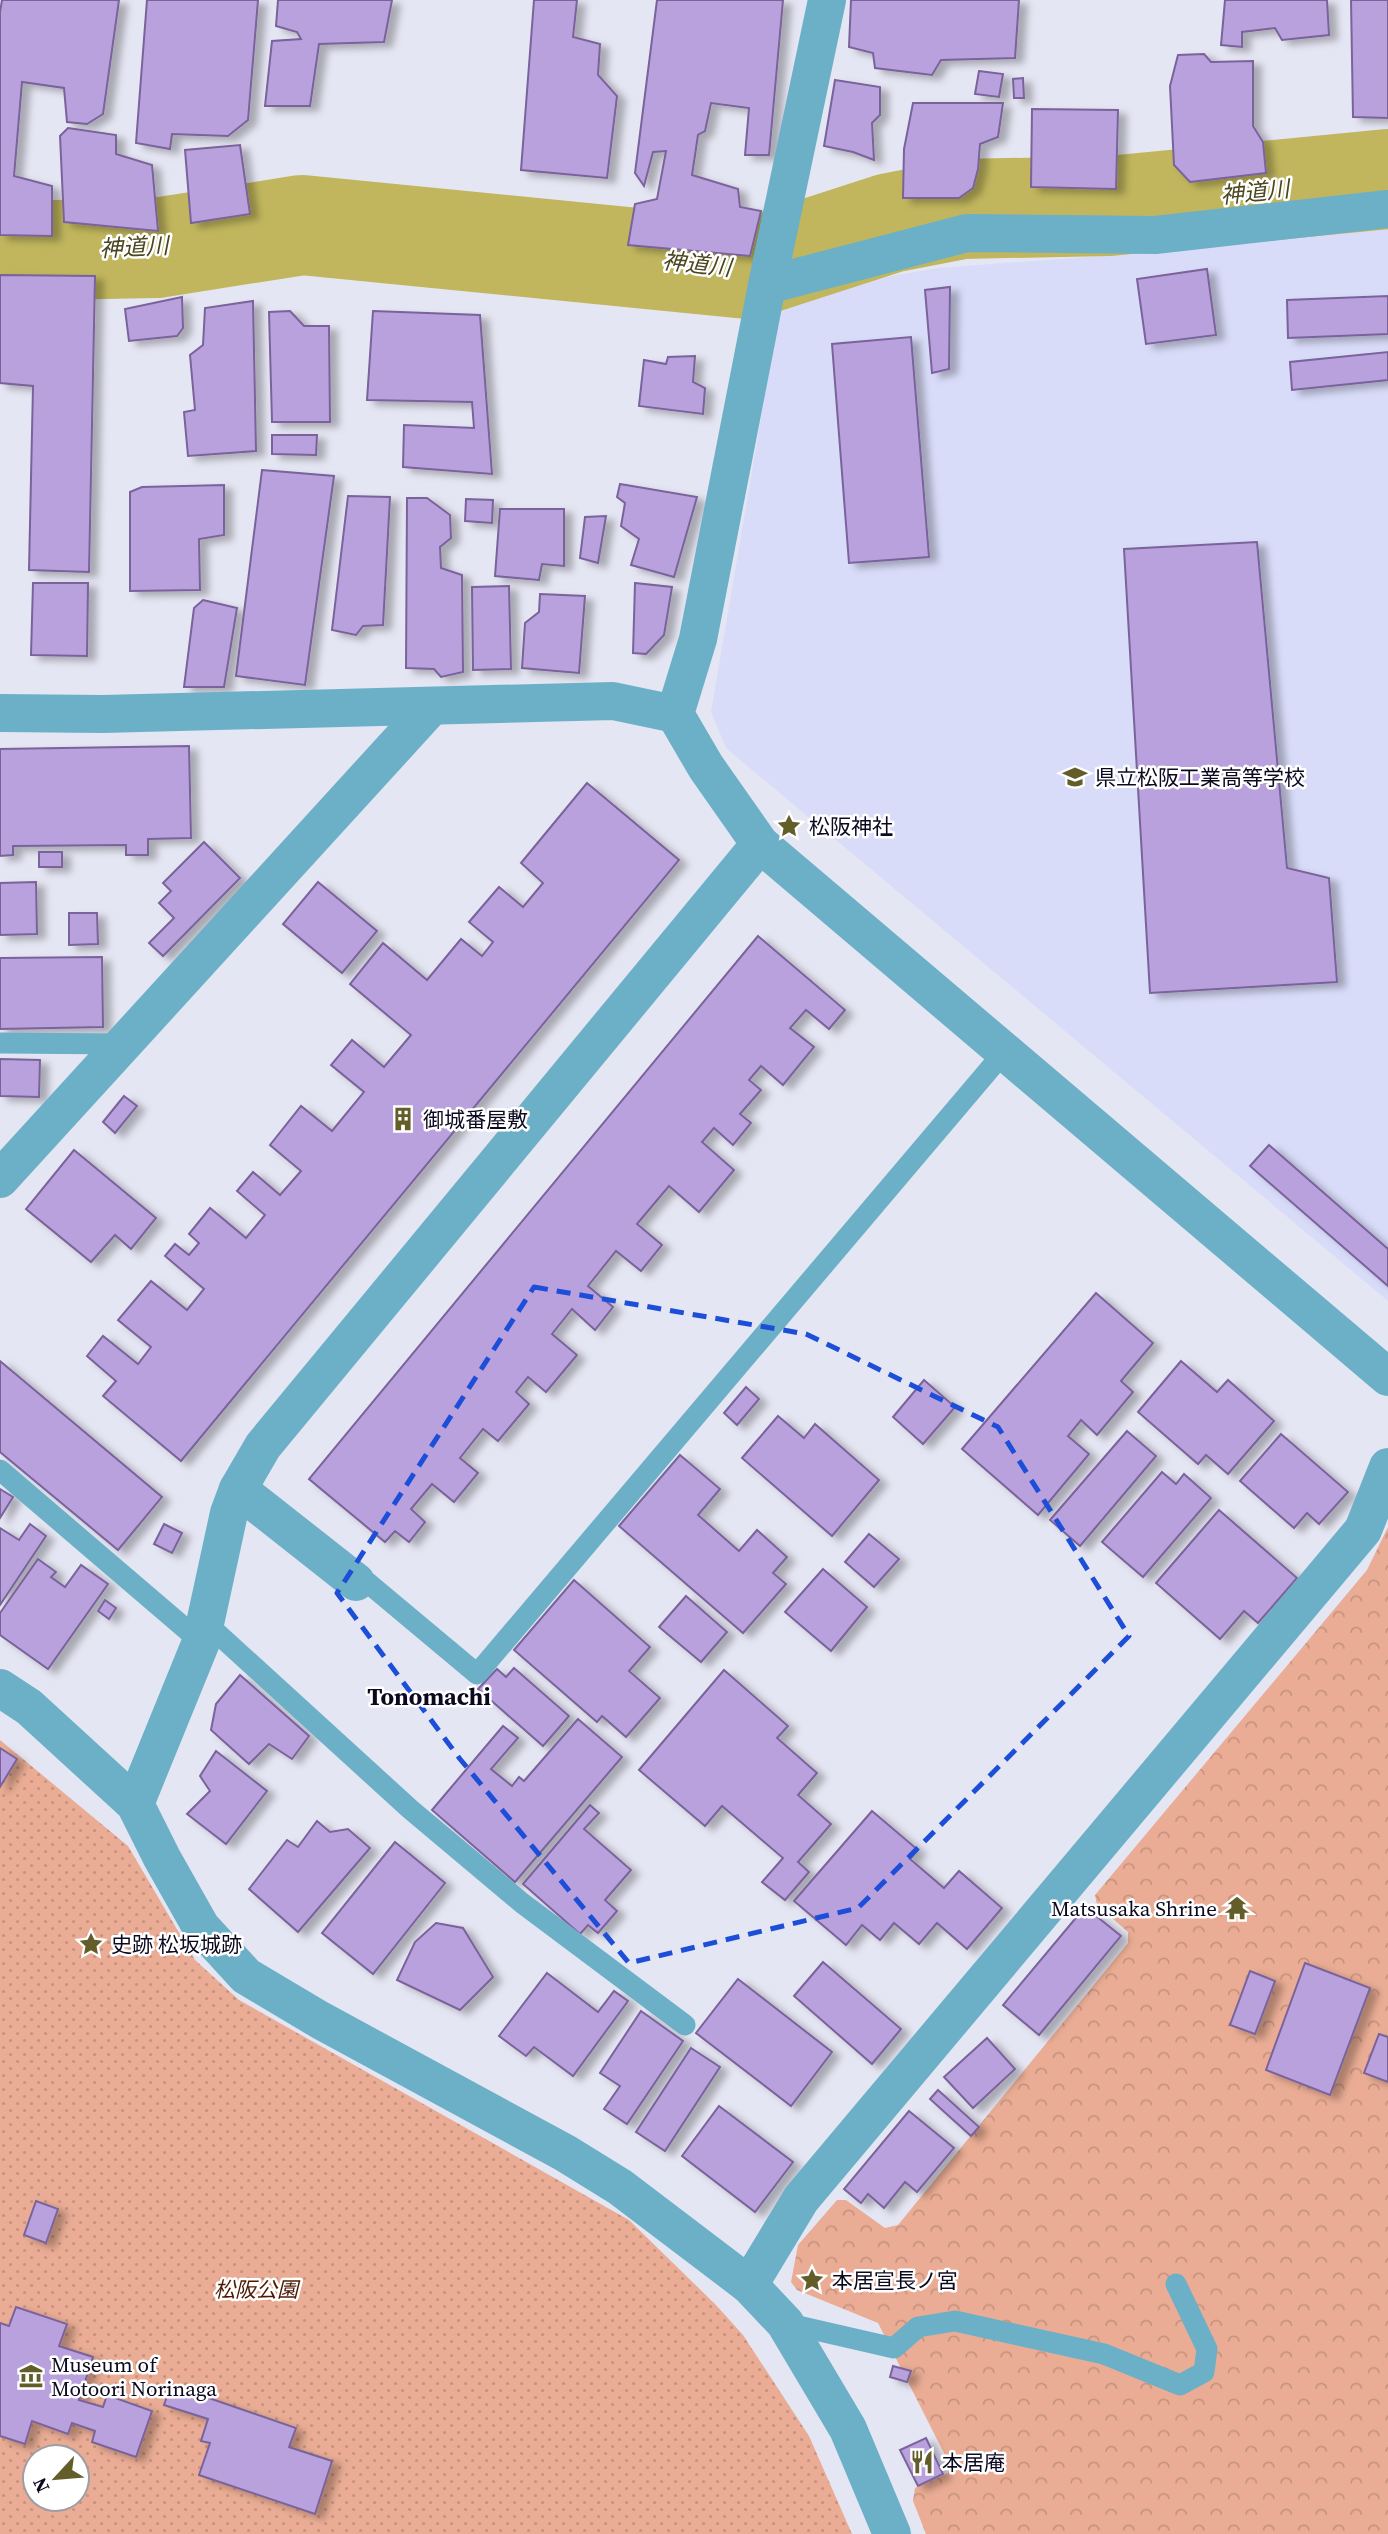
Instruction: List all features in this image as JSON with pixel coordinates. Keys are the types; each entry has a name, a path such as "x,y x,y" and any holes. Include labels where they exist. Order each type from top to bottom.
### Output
{"street":[{"path":"827,0 770,270 698,639 675,714 706,767 760,844 1388,1377"},
{"path":"770,270 967,233 1155,235 1388,209"},
{"path":"0,713 431,707 613,701 675,714"},
{"path":"0,1179 431,707"},
{"path":"135,1804 204,1632 229,1513 238,1489 263,1446 760,844"},
{"path":"750,2285 801,2199 1363,1530 1388,1467"},
{"path":"238,1489 356,1581"},
{"path":"0,1688 29,1707 135,1804 201,1927 246,1976 320,2020 565,2153 620,2187 750,2285 786,2323 848,2429 892,2534"}],"lane":[{"path":"0,1043 124,1044"},
{"path":"356,1581 367,1582 477,1674 1005,1051"},
{"path":"0,1470 204,1632 522,1903 685,2025"},
{"path":"786,2323 894,2348 918,2327 955,2321 1104,2354 1180,2385 1204,2372 1207,2349 1176,2284"}],"highlighted area":[{"path":"534,1287 806,1334 998,1427 1129,1636 858,1908 629,1963 460,1759 337,1593"}],"shaded area":[{"name":"県立松阪工業高等学校","path":"1388,228 1388,1301 726,748 711,712 782,295 938,268 1128,254"}],"green space":[{"name":"Matsusaka Shrine","path":"1388,1527 1388,2534 926,2534 913,2501 915,2488 948,2473 949,2463 878,2323 797,2290 791,2282 798,2245 837,2200 846,2200 885,2228 898,2225 1128,1943 1128,1932 1097,1905 1095,1895 1367,1570"},
{"name":"松阪公園","path":"0,1740 128,1846 195,1960 239,2000 629,2220 743,2335 809,2436 852,2534 0,2534"}],"building":[{"path":"2,0 119,0 103,114 87,124 67,122 64,88 22,82 14,176 52,186 52,236 0,235"},
{"path":"147,0 258,0 248,120 228,136 172,134 170,149 136,143"},
{"path":"278,0 392,0 384,42 319,44 310,106 265,106 272,41 301,39 297,32 276,26"},
{"path":"534,0 577,0 573,37 600,44 598,75 617,96 607,178 521,170"},
{"path":"657,0 783,0 769,155 745,155 749,108 711,103 705,131 698,135 692,175 738,189 740,207 761,211 750,256 628,245 635,204 657,199 666,151 653,152 644,186 635,173"},
{"path":"851,0 1019,0 1015,58 941,60 932,75 875,68 873,53 849,47"},
{"path":"1225,0 1327,0 1329,35 1282,40 1275,28 1242,32 1242,47 1221,45"},
{"path":"1351,0 1388,0 1388,118 1353,117"},
{"path":"1204,54 1211,62 1253,61 1253,126 1263,142 1266,173 1190,182 1174,165 1170,86 1178,55"},
{"path":"979,71 1003,74 999,97 975,94"},
{"path":"1023,78 1024,98 1014,98 1013,79"},
{"path":"835,80 880,87 880,115 872,123 874,160 824,146"},
{"path":"913,103 1003,103 998,137 980,144 973,188 959,198 903,198 904,149"},
{"path":"1032,109 1118,110 1116,189 1031,187"},
{"path":"68,128 116,135 116,154 152,165 158,231 64,222 60,136"},
{"path":"240,145 250,214 191,223 185,150"},
{"path":"1207,269 1216,335 1146,344 1137,279"},
{"path":"0,275 95,276 89,572 29,570 33,386 0,383"},
{"path":"950,287 949,369 932,373 925,290"},
{"path":"1388,296 1388,334 1288,338 1287,300"},
{"path":"182,297 183,328 177,336 129,341 125,309"},
{"path":"253,301 256,451 188,456 184,412 195,410 190,355 203,345 205,308"},
{"path":"290,311 304,326 329,326 330,422 272,422 269,312"},
{"path":"373,311 480,315 492,474 403,467 404,425 474,428 472,402 367,400"},
{"path":"911,337 929,557 849,563 832,344"},
{"path":"1388,352 1388,380 1292,390 1290,362"},
{"path":"695,356 693,382 705,388 703,414 639,406 644,360 666,364 668,357"},
{"path":"272,435 317,435 316,455 272,454"},
{"path":"262,470 334,476 305,685 236,676"},
{"path":"620,484 697,497 674,577 631,565 639,539 621,526 625,503 617,497"},
{"path":"224,485 224,535 199,539 200,590 130,591 130,492 142,487"},
{"path":"348,496 390,497 383,625 363,626 356,635 332,630"},
{"path":"407,498 427,498 450,515 451,538 440,547 441,568 462,575 463,672 441,677 434,669 406,668"},
{"path":"466,499 493,500 492,523 465,521"},
{"path":"500,509 564,509 564,566 542,564 539,580 495,576"},
{"path":"606,516 598,563 580,558 585,517"},
{"path":"1257,542 1287,868 1329,878 1337,982 1150,993 1124,549"},
{"path":"33,583 88,583 87,656 31,655"},
{"path":"635,583 672,587 664,635 646,654 633,653"},
{"path":"509,586 511,669 473,670 472,587"},
{"path":"540,594 585,596 579,673 522,668 525,623 539,612"},
{"path":"203,600 237,608 224,687 184,687 194,608"},
{"path":"189,746 191,838 148,839 148,855 126,855 126,845 13,846 13,855 0,856 0,749"},
{"name":"御城番屋敷","path":"587,783 679,860 181,1461 103,1396 116,1381 87,1356 103,1336 138,1364 151,1347 118,1320 151,1281 187,1310 204,1289 165,1256 175,1244 189,1255 199,1243 189,1234 210,1208 246,1238 265,1215 237,1191 253,1172 280,1195 301,1171 270,1145 301,1106 332,1131 364,1092 331,1065 352,1040 384,1067 411,1035 350,984 383,943 427,980 461,939 482,956 493,942 469,922 499,887 523,907 543,883 521,863"},
{"path":"204,842 240,878 163,956 149,943 174,918 159,903 171,891 163,883"},
{"path":"39,852 62,852 62,867 39,867"},
{"path":"36,882 37,934 0,935 0,883"},
{"path":"318,882 377,931 342,973 283,924"},
{"path":"69,913 97,913 98,944 69,945"},
{"name":"御城番屋敷","path":"758,936 845,1010 829,1029 806,1010 790,1028 814,1047 783,1085 761,1066 749,1080 761,1090 740,1114 751,1123 733,1145 714,1128 702,1142 734,1170 699,1212 669,1186 637,1224 662,1245 641,1271 616,1251 588,1286 613,1307 595,1330 572,1309 552,1334 577,1355 546,1392 528,1377 516,1392 529,1404 498,1441 483,1429 460,1458 478,1473 454,1502 432,1484 411,1509 425,1522 409,1542 395,1531 385,1542 309,1479"},
{"path":"102,957 103,1027 0,1029 0,958"},
{"path":"0,1059 40,1060 39,1097 0,1096"},
{"path":"124,1096 137,1106 115,1133 103,1122"},
{"path":"1269,1145 1388,1249 1388,1286 1250,1166"},
{"path":"74,1150 156,1218 131,1249 115,1235 91,1262 26,1209"},
{"path":"1096,1293 1153,1343 1121,1381 1133,1392 1097,1435 1081,1420 1068,1436 1089,1454 1038,1515 962,1449"},
{"path":"0,1361 162,1497 118,1550 0,1452"},
{"path":"1181,1361 1217,1392 1228,1380 1274,1421 1228,1474 1206,1455 1198,1464 1138,1412"},
{"path":"924,1380 955,1407 923,1444 893,1417"},
{"path":"746,1387 759,1399 737,1425 724,1413"},
{"path":"778,1416 804,1438 815,1424 879,1480 832,1536 742,1458"},
{"path":"1127,1431 1156,1456 1080,1546 1050,1520"},
{"path":"1281,1434 1348,1492 1319,1524 1307,1513 1294,1528 1240,1481"},
{"path":"680,1455 720,1489 698,1515 739,1551 757,1530 787,1557 773,1573 786,1584 743,1633 619,1526"},
{"path":"1162,1472 1176,1484 1184,1474 1211,1498 1143,1577 1102,1542"},
{"path":"0,1489 13,1497 0,1518"},
{"path":"1219,1510 1297,1578 1258,1623 1244,1611 1220,1639 1156,1583"},
{"path":"30,1524 46,1536 0,1605 0,1528 19,1540"},
{"path":"164,1524 182,1533 172,1553 154,1544"},
{"path":"869,1534 899,1559 874,1587 845,1562"},
{"path":"38,1559 56,1572 51,1577 65,1587 81,1565 108,1584 48,1669 0,1635 0,1613"},
{"path":"823,1569 867,1607 831,1651 785,1612"},
{"path":"574,1580 650,1647 629,1671 660,1698 626,1737 602,1716 597,1722 514,1650"},
{"path":"686,1596 727,1632 701,1662 659,1627"},
{"path":"105,1600 116,1608 109,1619 98,1611"},
{"path":"514,1668 569,1716 543,1746 478,1689 497,1669 506,1677"},
{"path":"724,1670 788,1726 777,1738 817,1773 798,1795 831,1824 798,1862 809,1872 785,1900 762,1882 783,1858 722,1806 705,1826 639,1770"},
{"path":"240,1675 309,1736 292,1759 269,1744 249,1764 211,1730 216,1704"},
{"path":"578,1719 622,1757 515,1882 432,1810 503,1726 518,1738 491,1769 512,1786 519,1777 524,1781"},
{"path":"0,1748 17,1759 0,1787"},
{"path":"216,1751 267,1791 226,1844 187,1814 210,1791 200,1776"},
{"path":"590,1805 599,1813 584,1829 631,1870 605,1900 617,1911 598,1933 588,1925 580,1934 523,1884"},
{"path":"872,1811 918,1850 910,1859 944,1888 959,1871 1002,1908 967,1949 937,1923 919,1944 894,1923 880,1940 862,1925 846,1945 794,1901"},
{"path":"317,1821 330,1832 348,1829 370,1848 298,1932 249,1889 287,1840 298,1847"},
{"path":"395,1842 445,1883 373,1974 322,1933"},
{"path":"1085,1907 1121,1936 1039,2035 1003,2005"},
{"path":"436,1923 463,1928 493,1977 460,2010 397,1980 415,1942"},
{"path":"823,1962 901,2029 872,2064 794,1996"},
{"path":"1305,1963 1370,1988 1330,2095 1266,2070"},
{"path":"1250,1971 1275,1981 1255,2034 1230,2025"},
{"path":"547,1973 598,2012 614,1991 628,2001 573,2076 534,2047 526,2056 499,2036"},
{"path":"738,1979 832,2052 791,2106 696,2033"},
{"path":"641,2011 683,2041 627,2124 604,2109 620,2086 600,2073"},
{"path":"1379,2034 1388,2037 1388,2082 1364,2073"},
{"path":"987,2038 1015,2069 973,2108 944,2077"},
{"path":"691,2048 720,2067 665,2151 636,2132"},
{"path":"938,2090 979,2127 971,2136 930,2099"},
{"path":"719,2106 793,2162 755,2212 682,2156"},
{"path":"909,2111 954,2148 917,2192 905,2182 884,2208 868,2194 861,2203 844,2189"},
{"path":"36,2201 58,2209 46,2243 24,2235"},
{"path":"16,2307 67,2324 59,2346 93,2357 79,2400 103,2407 107,2395 152,2411 136,2457 92,2442 95,2431 72,2423 68,2434 32,2421 25,2443 0,2436 0,2323 9,2326"},
{"path":"893,2366 911,2371 907,2382 890,2377"},
{"path":"171,2385 296,2428 289,2447 332,2461 315,2514 199,2475 210,2443 201,2441 208,2419 164,2405"},
{"name":"本居庵","path":"926,2438 943,2474 918,2486 900,2450"}],"waterway":[{"name":"神道川","path":"0,251 156,248 302,225 748,269 890,223 962,209 1109,206 1388,179"}],"place":[{"name":"県立松阪工業高等学校","path":"1075,777"},
{"name":"松阪神社","path":"789,826"},
{"name":"御城番屋敷","path":"403,1119"},
{"name":"Matsusaka Shrine","path":"1237,1908"},
{"name":"史跡 松坂城跡","path":"91,1944"},
{"name":"本居宣長ノ宮","path":"812,2280"},
{"name":"Museum of Motoori Norinaga","path":"31,2376"},
{"name":"本居庵","path":"922,2462"}],"district":[{"name":"Tonomachi","path":"429,1696"}]}
